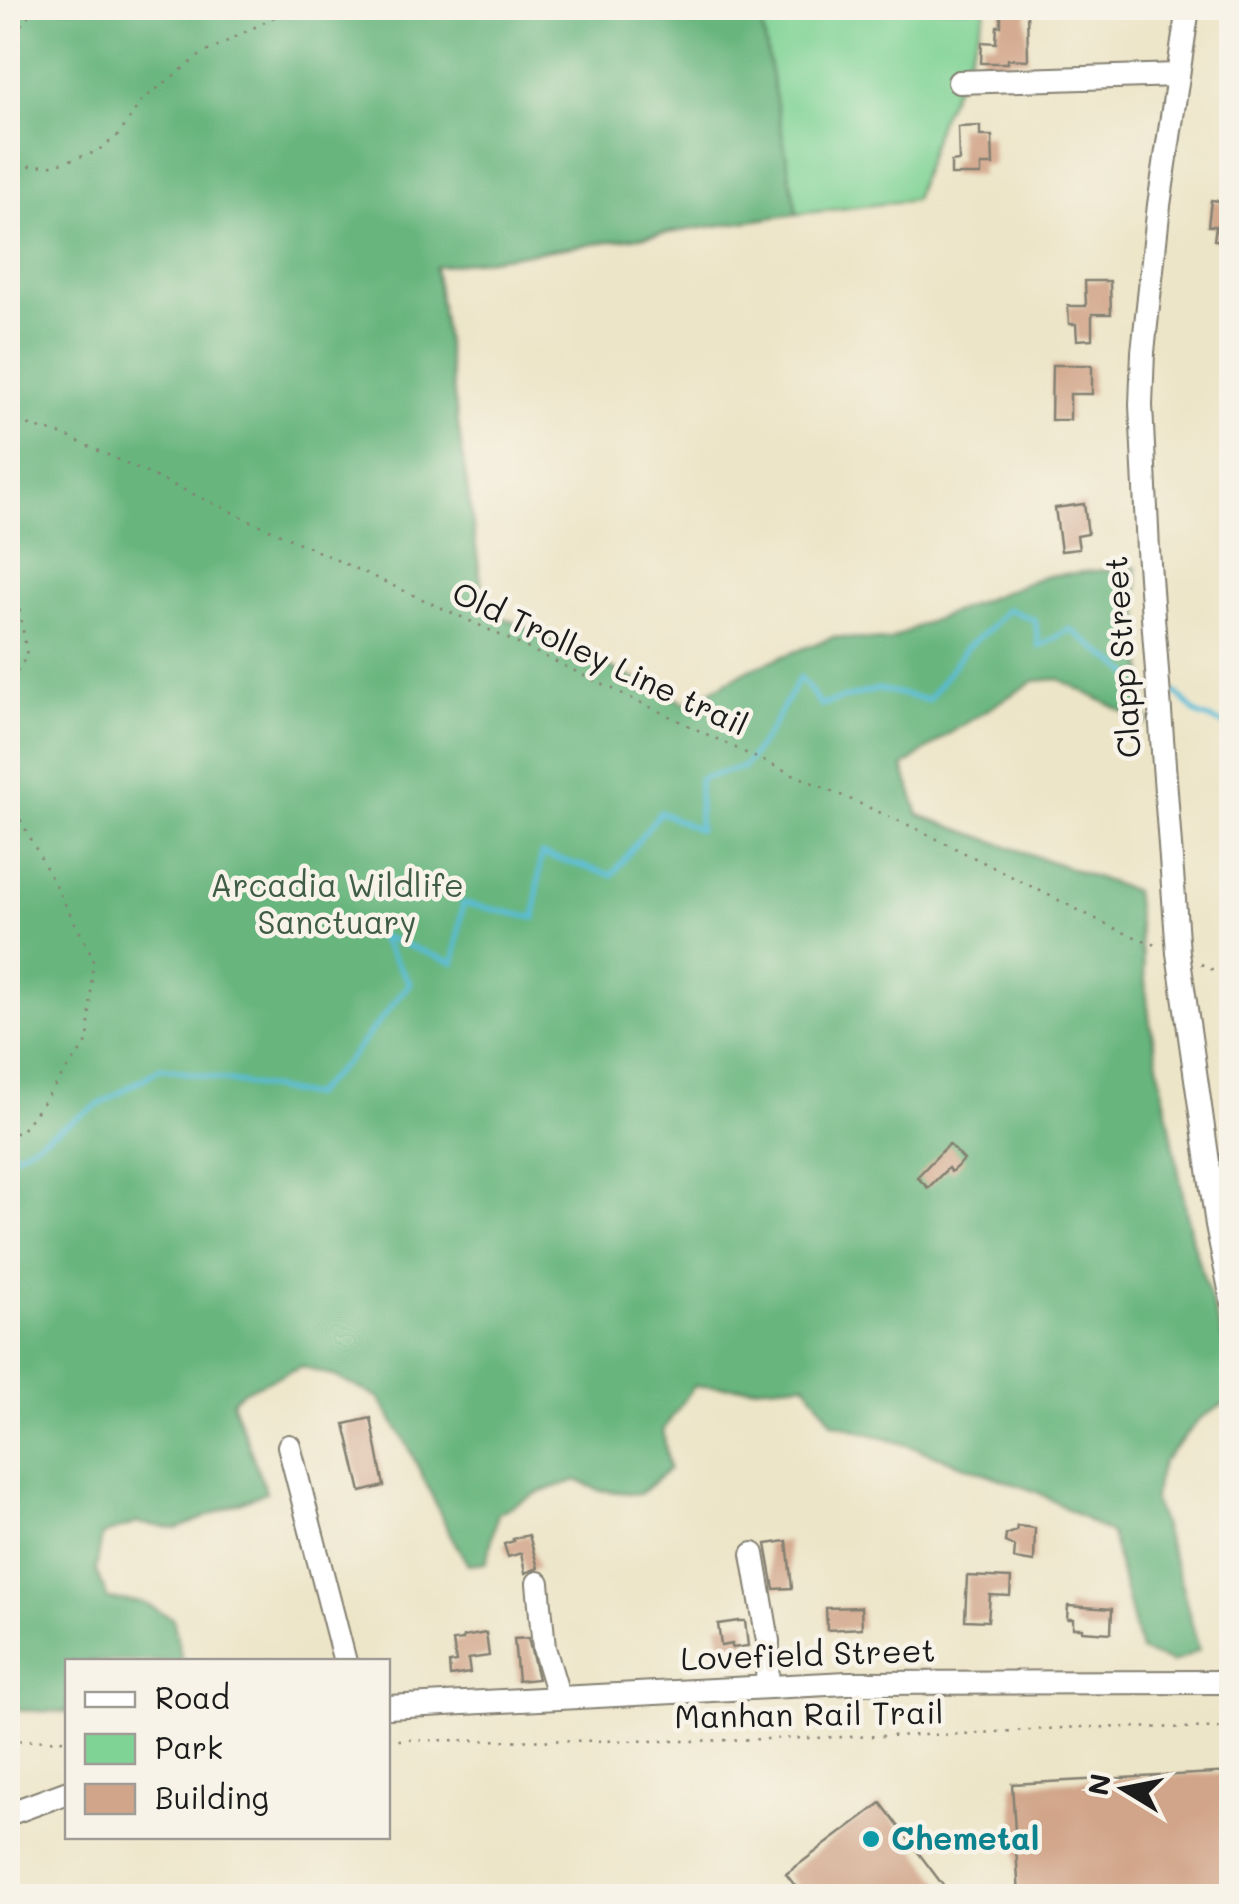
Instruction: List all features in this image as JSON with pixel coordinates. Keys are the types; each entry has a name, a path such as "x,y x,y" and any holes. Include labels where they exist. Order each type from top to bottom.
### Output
{"street":[{"name":"Clapp Street","path":"1188,8 1159,204 1140,405 1178,953 1214,1206 1232,1299"},
{"path":"959,82 1178,75"},
{"path":"290,1446 344,1659"},
{"path":"753,1554 768,1641 768,1687"},
{"path":"538,1583 544,1648 559,1698"},
{"name":"Lovefield Street","path":"390,1707 847,1683 1232,1682"},
{"path":"8,1814 65,1793"}],"path":[{"path":"8,42 34,8"},
{"path":"8,166 54,165 96,152 119,135 141,102 202,54 292,8"},
{"name":"Old Trolley Line trail","path":"8,420 64,434 748,754 915,828 1120,931 1162,948"},
{"path":"8,537 27,656 8,682"},
{"path":"8,803 16,810 92,958 88,1041 20,1133 8,1133"},
{"path":"1192,960 1232,978"},
{"name":"Manhan Rail Trail","path":"390,1740 690,1740 963,1734 1080,1727 1232,1728"},
{"path":"8,1741 65,1740"}],"green space":[{"name":"Arcadia Wildlife Sanctuary","path":"8,8 759,8 797,214 435,267 485,609 687,704 750,669 833,637 889,641 1044,576 1136,567 1147,724 1059,679 1034,681 903,767 919,815 1134,891 1150,1022 1192,1241 1231,1364 1231,1400 1201,1418 1162,1463 1153,1498 1199,1650 1173,1663 1140,1651 1111,1534 1037,1492 833,1423 805,1383 694,1386 663,1430 669,1469 640,1494 598,1490 577,1480 540,1492 498,1513 486,1563 468,1565 408,1446 379,1398 302,1366 242,1392 232,1401 266,1492 177,1529 137,1523 102,1535 96,1570 108,1599 141,1602 173,1618 182,1659 65,1659 65,1712 8,1710"},
{"path":"759,8 987,8 939,122 914,200 797,214"}],"building":[{"path":"1001,8 1027,8 1028,60 981,63 982,42 996,43"},
{"path":"980,126 980,136 992,136 993,165 981,165 981,175 951,175 951,162 959,161 958,127"},
{"path":"1211,200 1231,202 1231,242 1214,240 1216,226 1208,226"},
{"path":"1085,281 1110,281 1111,314 1092,314 1092,339 1077,340 1076,324 1069,324 1068,306 1086,306"},
{"path":"1052,365 1092,365 1092,394 1070,394 1070,420 1051,420"},
{"path":"1084,504 1088,534 1077,536 1079,549 1061,551 1055,508"},
{"path":"949,1144 964,1160 951,1172 948,1168 928,1188 917,1177"},
{"path":"371,1418 384,1486 361,1492 345,1424"},
{"path":"1017,1526 1035,1528 1034,1562 1014,1559 1015,1547 1005,1542 1006,1535 1016,1531"},
{"path":"529,1535 538,1568 525,1573 521,1553 508,1557 504,1544"},
{"path":"787,1541 792,1588 774,1589 766,1544"},
{"path":"967,1576 1011,1578 1010,1596 990,1595 988,1621 965,1620"},
{"path":"1068,1606 1112,1609 1111,1633 1073,1628 1073,1619 1067,1619"},
{"path":"861,1607 862,1628 827,1630 826,1608"},
{"path":"745,1621 748,1646 721,1646 718,1624"},
{"path":"486,1633 489,1656 468,1659 470,1673 450,1676 449,1663 456,1662 453,1641"},
{"path":"528,1638 538,1679 518,1681 514,1639"},
{"path":"1232,1772 1230,1896 1019,1896 1012,1784"},
{"name":"Chemetal","path":"881,1803 951,1896 803,1896 786,1874"}],"waterway":[{"path":"8,1159 161,1068 311,1096 349,1059 410,983 378,935 454,963 463,903 535,918 541,854 612,875 660,812 699,830 699,779 744,767 800,677 821,705 878,689 928,700 966,648 1007,609 1035,620 1039,647 1070,629 1133,676"},
{"path":"1175,692 1198,715 1232,727"}],"place":[{"name":"Chemetal","path":"871,1839"}]}
